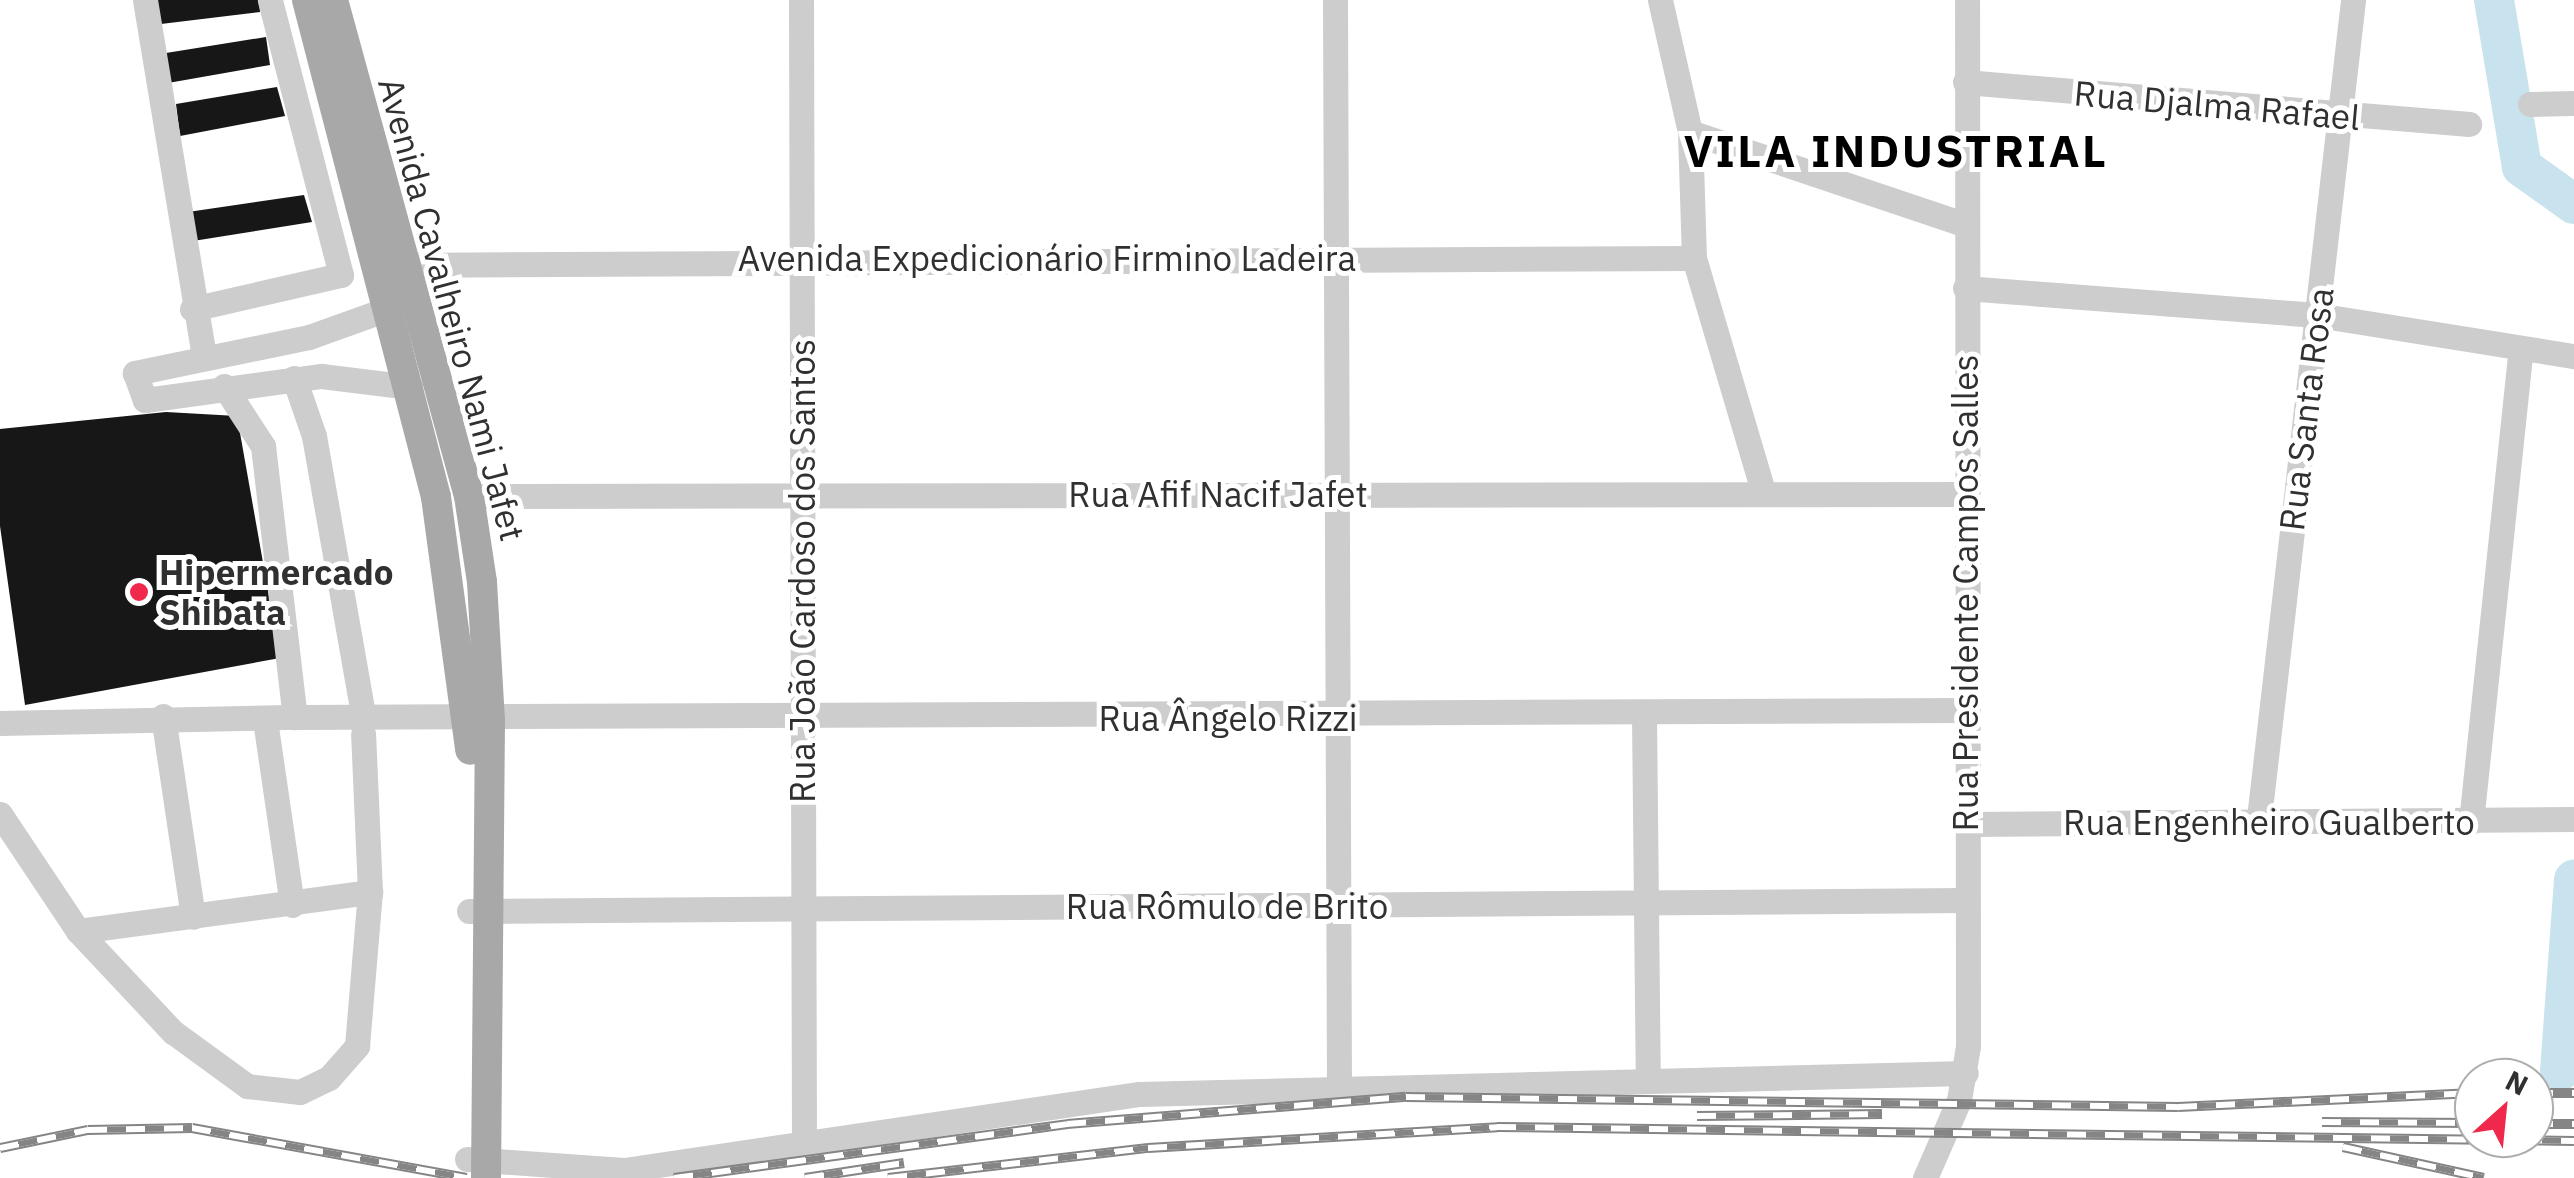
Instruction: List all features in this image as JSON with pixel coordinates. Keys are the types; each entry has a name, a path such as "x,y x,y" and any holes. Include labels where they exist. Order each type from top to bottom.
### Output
{"main road":[{"name":"Avenida Cavalheiro Nami Jafet","path":"307,0 389,265 469,496 480,720 477,1169"},
{"name":"Avenida Cavalheiro Nami Jafet","path":"334,0 389,265 390,308 480,720"}],"street":[{"path":"144,0 192,309 204,357"},
{"path":"192,309 340,275 270,0"},
{"name":"Rua João Cardoso dos Santos","path":"800,0 804,1141"},
{"path":"1335,0 1340,494 1339,1084"},
{"path":"1660,0 1690,132 1694,258 1763,491"},
{"name":"Rua Presidente Campos Salles","path":"1925,1178 1966,1073 1967,0"},
{"name":"Rua Santa Rosa","path":"2259,818 2353,0"},
{"name":"Rua Djalma Rafael","path":"1966,82 2340,118 2470,124"},
{"path":"2530,104 2574,103"},
{"path":"1690,132 1967,224"},
{"name":"Avenida Expedicionário Firmino Ladeira","path":"389,265 1339,256 1694,258"},
{"path":"1965,288 2317,315 2574,356"},
{"path":"390,308 310,337 136,370 143,399 294,378 410,387"},
{"path":"2471,822 2520,348"},
{"path":"0,814 78,930 173,1032 247,1086 300,1092 329,1078 357,1046 370,892 363,725 314,436 294,378"},
{"path":"224,386 263,446 295,717"},
{"name":"Rua Afif Nacif Jafet","path":"469,496 1763,491 1966,494"},
{"name":"Rua Ângelo Rizzi","path":"0,724 163,716 265,720 295,717 363,725 800,714 1340,720 1965,710"},
{"path":"1644,715 1648,1075"},
{"path":"163,716 192,917"},
{"path":"265,720 292,905"},
{"name":"Rua Engenheiro Gualberto","path":"1965,824 2259,818 2471,822 2574,819"},
{"path":"78,930 370,892"},
{"name":"Rua Rômulo de Brito","path":"478,912 804,904 1341,906 1966,900"},
{"path":"477,1169 624,1170 1140,1094 1648,1075 1966,1073"}],"building":[{"path":"157,0 259,0 260,12 161,24"},
{"path":"266,37 270,65 168,83 166,53"},
{"path":"277,87 285,116 180,136 176,104"},
{"path":"304,195 312,222 193,241 188,212"},
{"name":"Hipermercado Shibata","path":"166,412 237,416 280,658 25,705 0,526 0,429"}],"waterway":[{"path":"2494,0 2522,167 2574,204"},
{"path":"2560,1071 2574,880"}],"railway":[{"path":"2554,1093 2574,1093"},
{"path":"674,1178 1067,1124 1406,1097 2178,1107 2454,1094"},
{"path":"1697,1116 1882,1114"},
{"path":"2322,1122 2454,1123"},
{"path":"2554,1124 2574,1124"},
{"path":"888,1178 1148,1148 1497,1127 2574,1141"},
{"path":"0,1148 88,1130 192,1128 466,1178"},
{"path":"2343,1147 2484,1178"},
{"path":"805,1178 904,1163"}],"place":[{"name":"Hipermercado Shibata","path":"139,592"}],"district":[{"name":"VILA INDUSTRIAL","path":"1896,151"}]}
